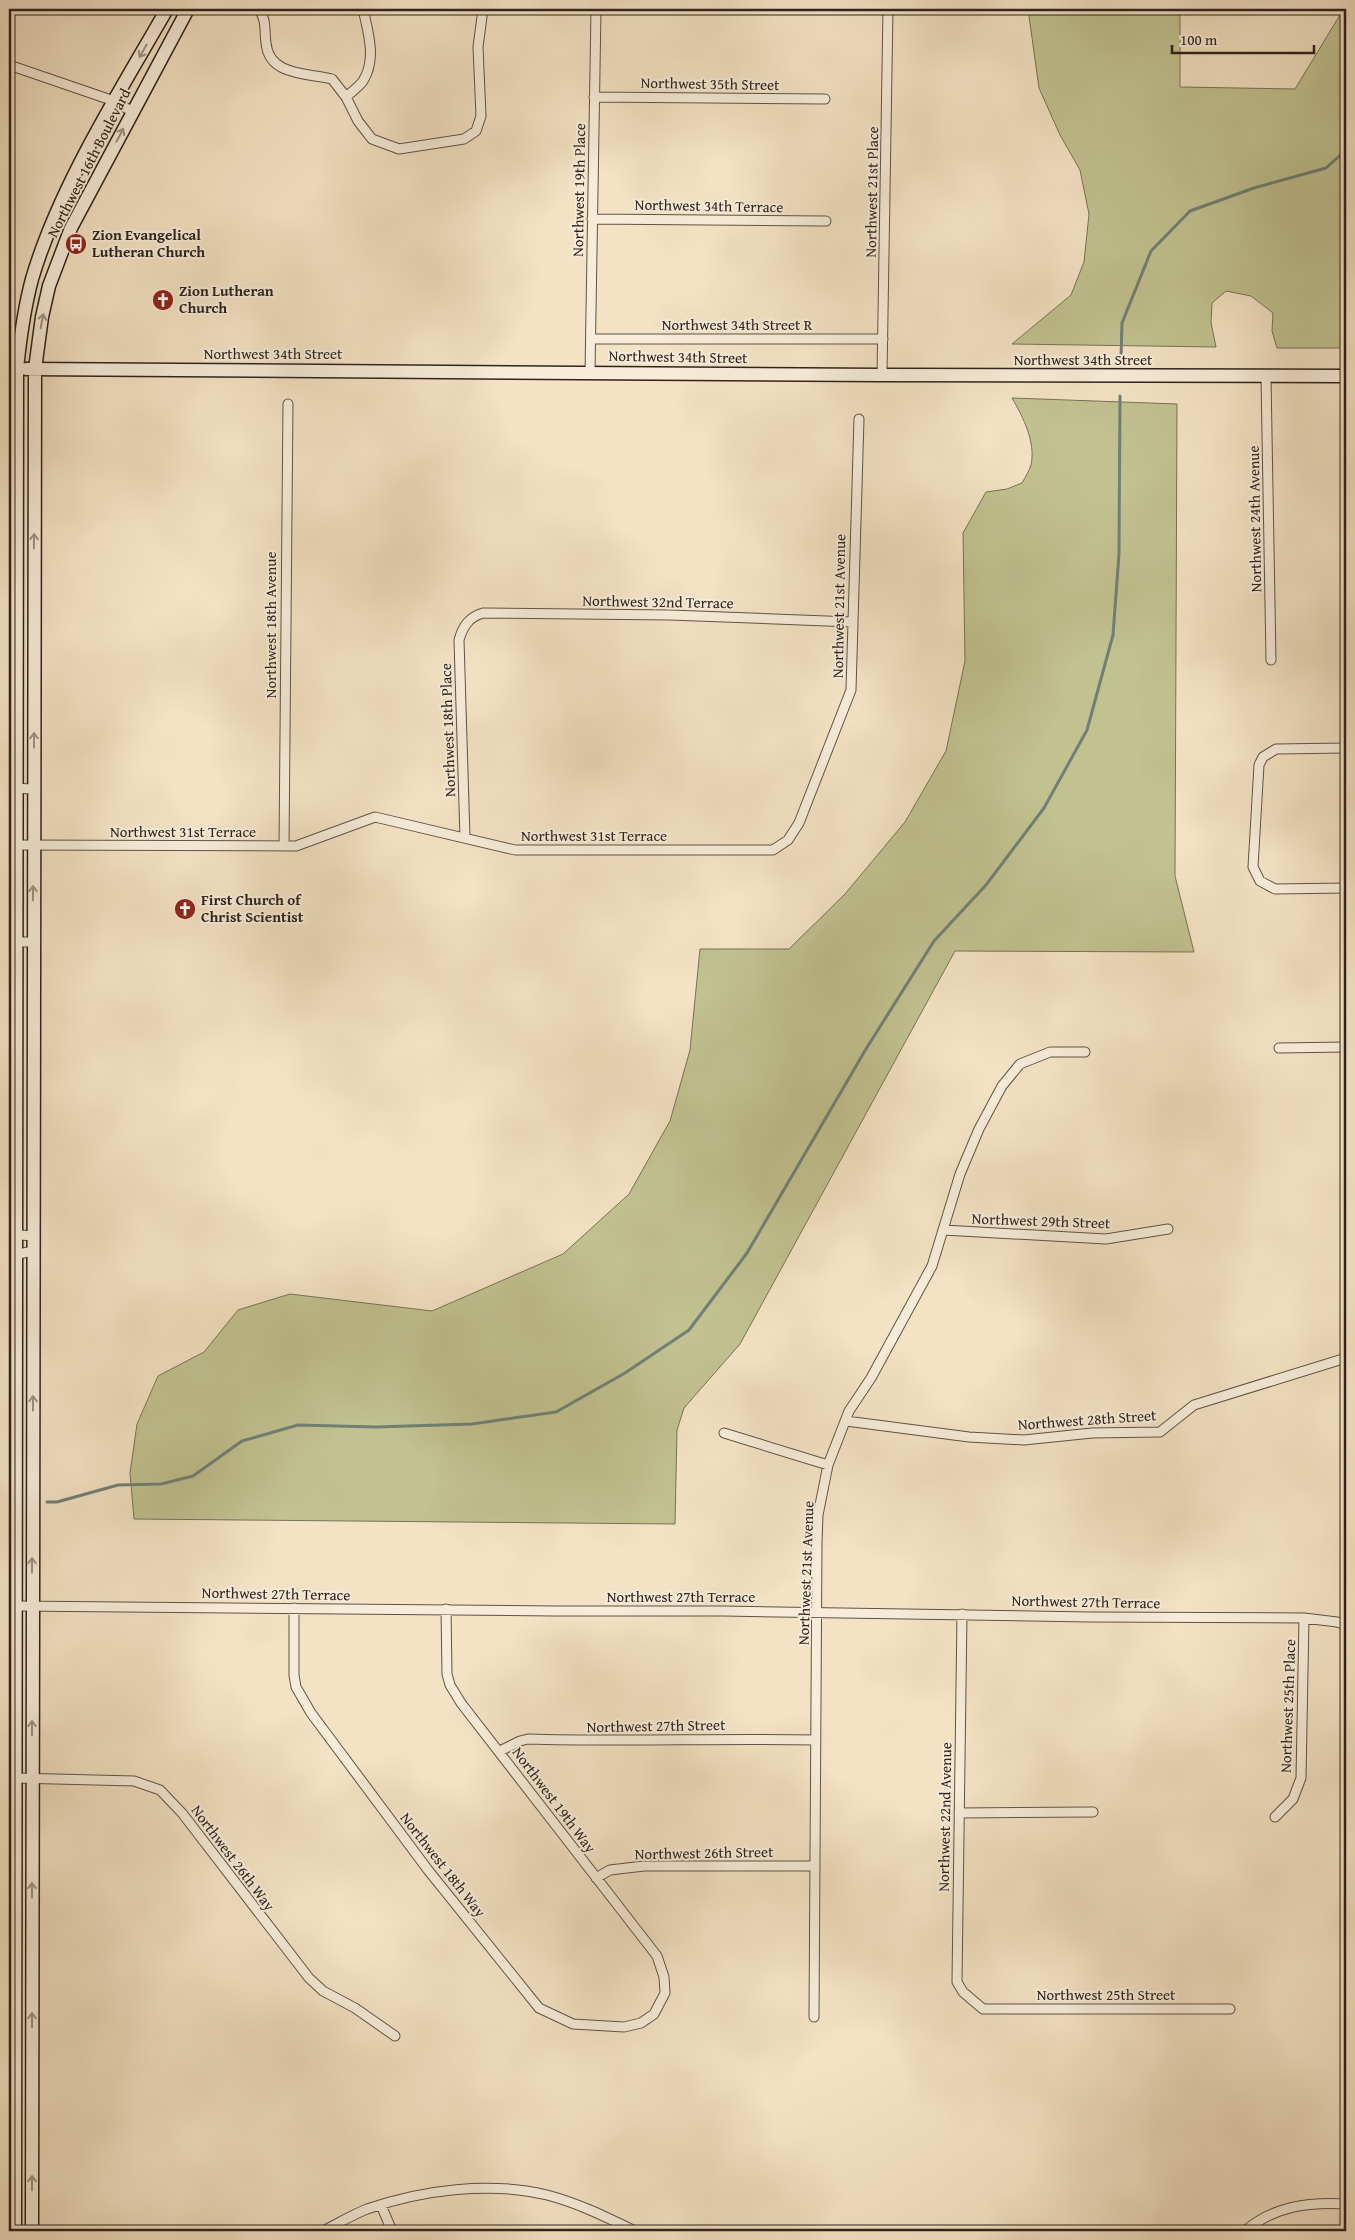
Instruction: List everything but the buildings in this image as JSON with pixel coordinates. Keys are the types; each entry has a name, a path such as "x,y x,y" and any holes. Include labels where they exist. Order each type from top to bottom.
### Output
{"main road":[{"name":"Northwest 16th Boulevard","path":"15,2231 12,1939 15,1778 16,1426 12,1256 12,942 16,845 12,788 16,591 13,369 32,280 67,192 114,102 167,9"},
{"name":"Northwest 16th Boulevard","path":"32,2231 33,590 35,369 42,317 60,256 84,201 188,9"},
{"name":"Northwest 34th Street","path":"13,369 1346,376"},
{"path":"16,591 33,590"},
{"path":"16,1426 32,1425"},
{"path":"15,2114 32,2114"}],"street":[{"path":"258,9 265,19 267,51 276,64 289,72 332,79 346,97 358,121 372,139 399,149 464,139 476,131 481,116 478,47 483,9"},
{"path":"346,97 363,81 369,66 371,44 363,9"},
{"name":"Northwest 19th Place","path":"590,372 596,9"},
{"name":"Northwest 21st Place","path":"882,375 888,9"},
{"path":"9,65 114,102 133,112"},
{"name":"Northwest 35th Street","path":"594,97 825,99"},
{"name":"Northwest 34th Terrace","path":"592,219 826,221"},
{"name":"Northwest 34th Street R","path":"591,339 883,340"},
{"name":"Northwest 24th Avenue","path":"1266,377 1271,660"},
{"name":"Northwest 18th Avenue","path":"284,846 288,404"},
{"name":"Northwest 21st Avenue","path":"788,840 799,823 851,690 859,418"},
{"name":"Northwest 32nd Terrace","path":"466,622 483,613 670,615 852,622"},
{"name":"Northwest 18th Place","path":"465,838 459,640 466,622"},
{"path":"1346,748 1276,749 1268,752 1263,757 1259,765 1253,867 1260,881 1275,889 1346,888"},
{"path":"12,788 34,789"},
{"name":"Northwest 31st Terrace","path":"16,845 296,846 375,817 515,850 773,850 788,840"},
{"path":"12,942 33,942"},
{"path":"1280,1048 1346,1047"},
{"name":"Northwest 21st Avenue","path":"814,2017 818,1514 828,1465 849,1410 871,1378 932,1266 960,1174 979,1129 1002,1086 1020,1064 1050,1052 1085,1052"},
{"name":"Northwest 29th Street","path":"943,1230 1106,1239 1168,1230"},
{"path":"12,1235 34,1236"},
{"path":"12,1256 34,1251"},
{"name":"Northwest 28th Street","path":"846,1421 969,1437 1024,1440 1092,1433 1160,1432 1194,1405 1346,1358"},
{"path":"724,1433 828,1465"},
{"name":"Northwest 27th Terrace","path":"15,1606 1304,1618 1346,1625"},
{"name":"Northwest 18th Way","path":"294,1608 294,1675 296,1687 311,1714 428,1870 539,2008 573,2024 624,2027 641,2024 654,2014 663,2000"},
{"name":"Northwest 19th Way","path":"446,1609 447,1674 450,1685 461,1703 500,1751 656,1956 664,1977 663,2000"},
{"name":"Northwest 22nd Avenue","path":"962,1614 958,1982 963,1992 983,2009"},
{"name":"Northwest 25th Place","path":"1275,1817 1293,1799 1301,1778 1304,1618"},
{"name":"Northwest 27th Street","path":"500,1751 528,1739 603,1741 687,1738 816,1740"},
{"name":"Northwest 26th Way","path":"15,1778 134,1781 160,1790 182,1813 309,1978 323,1991 355,2008 395,2036"},
{"path":"959,1813 1093,1812"},
{"name":"Northwest 26th Street","path":"596,1878 610,1870 644,1866 815,1866"},
{"path":"12,1939 32,1939"},
{"name":"Northwest 25th Street","path":"983,2009 1230,2009"},
{"path":"323,2231 365,2210 381,2205 436,2193 481,2189 515,2189 546,2195 579,2205 635,2231"},
{"path":"1244,2231 1276,2212 1298,2205 1322,2202 1346,2204"},
{"path":"381,2205 392,2231"}],"green space":[{"path":"1028,9 1180,9 1180,87 1295,89 1340,15 1346,9 1346,348 1277,348 1272,331 1273,313 1251,296 1226,291 1212,303 1211,323 1216,347 1012,344 1071,295 1084,262 1089,214 1080,170 1060,135 1039,88"},
{"path":"1012,398 1177,404 1175,876 1194,952 955,951 740,1344 684,1408 677,1430 675,1524 134,1519 130,1473 137,1424 158,1376 204,1352 238,1310 290,1294 432,1311 563,1254 629,1194 670,1121 690,1050 700,949 789,949 845,894 905,822 946,751 965,661 963,533 986,492 1007,489 1022,483 1031,465 1032,448 1028,430"}],"waterway":[{"path":"1121,357 1122,323 1151,251 1190,211 1254,188 1326,168 1346,150"},
{"path":"47,1502 57,1502 118,1485 161,1484 193,1476 242,1441 298,1425 376,1427 472,1424 556,1412 625,1373 689,1330 747,1253 866,1049 934,941 986,885 1044,808 1087,730 1113,635 1119,554 1120,396"}],"place":[{"name":"Zion Evangelical Lutheran Church","path":"76,244"},
{"name":"Zion Lutheran Church","path":"163,300"},
{"name":"First Church of Christ Scientist","path":"185,909"}]}
